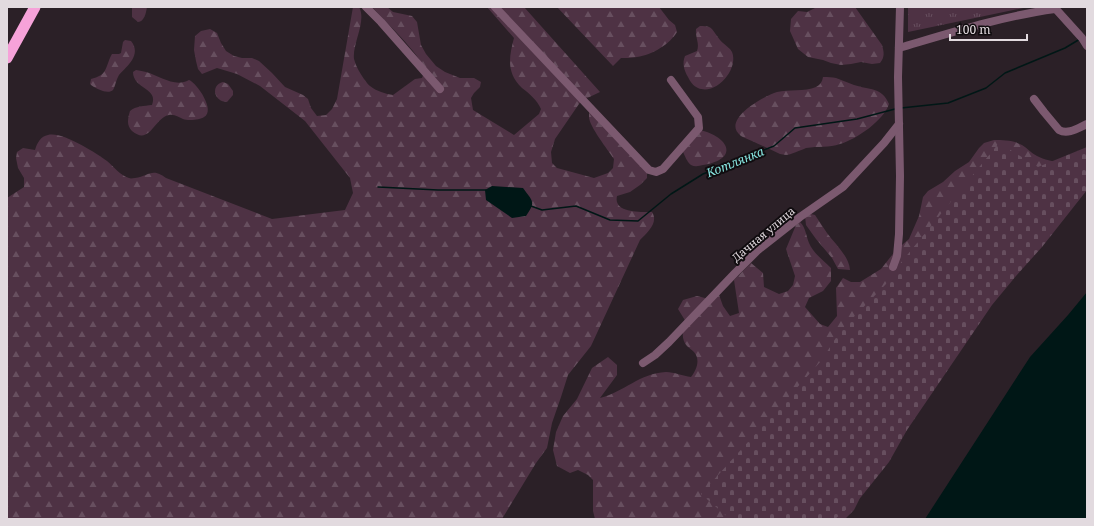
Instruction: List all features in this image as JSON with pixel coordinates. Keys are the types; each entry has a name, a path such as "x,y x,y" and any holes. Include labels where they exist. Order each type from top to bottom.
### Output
{"highway":[{"path":"7,58 35,7"}],"street":[{"path":"366,7 440,89"},
{"path":"495,7 649,170 656,172 662,169 699,128 698,117 671,80"},
{"path":"893,267 897,256 899,234 900,176 898,77 900,7"},
{"path":"899,48 977,26 1055,8 1082,38 1087,46"},
{"path":"1034,99 1059,130 1064,133 1087,124"},
{"name":"Дачная улица","path":"643,363 655,355 758,250 800,217 843,187 884,144 899,124"}],"green space":[{"path":"132,7 147,7 144,17 140,22 132,17"},
{"path":"353,7 359,7 361,13 354,59 364,79 372,88 393,95 415,79 422,78 424,72 424,69 416,55 372,7 387,7 393,12 412,16 417,22 421,45 436,66 445,72 460,78 474,78 481,82 480,87 471,98 473,110 514,135 539,114 541,109 535,100 513,77 510,58 514,38 487,7 524,7 600,92 581,101 555,139 551,152 552,163 557,168 594,178 608,173 613,168 614,159 592,126 589,117 590,110 647,172 647,178 640,185 630,192 617,196 617,202 623,209 652,212 654,216 653,224 649,231 640,240 591,346 568,375 552,423 547,448 536,463 502,519 7,519 7,198 24,187 24,178 18,168 16,158 17,152 23,148 35,150 41,138 48,135 62,136 87,148 107,161 117,171 129,178 140,177 150,173 157,173 166,178 272,219 345,210 353,193 350,178 305,121 260,86 237,74 217,68 202,74 198,69 194,50 195,36 201,31 210,29 217,33 226,51 234,56 252,58 259,61 285,87 303,95 308,99 311,108 317,116 326,115 332,109 337,99"},
{"path":"557,7 659,7 675,25 677,32 665,45 649,54 631,58 621,58 613,66"},
{"path":"817,7 855,7 882,45 884,54 880,63 872,64 861,62 841,65 808,57 798,49 790,31 791,19 798,11 807,12"},
{"path":"908,7 1028,7 908,32"},
{"path":"700,26 712,29 732,52 733,59 729,73 719,85 705,89 698,88 692,83 685,72 684,66 685,56 697,51 698,46 696,29"},
{"path":"125,40 131,41 134,46 134,56 119,75 113,90 108,92 92,86 90,84 91,79 103,73 112,54 121,53 123,42"},
{"path":"136,70 178,83 189,80 196,86 204,97 207,103 207,114 202,118 191,120 185,120 175,115 169,115 159,121 148,133 138,135 130,129 128,124 130,111 137,107 152,105 153,99 152,95 134,78 133,72"},
{"path":"823,77 836,78 879,92 889,104 882,116 876,122 847,142 836,145 806,148 788,155 780,154 743,137 736,130 736,123 740,116 754,103 777,92 812,89 821,83"},
{"path":"223,82 228,84 233,91 233,95 227,102 219,99 215,93 216,86"},
{"path":"700,130 710,133 718,138 726,148 726,153 722,158 715,162 694,166 688,162 683,152"},
{"path":"994,140 1015,142 1040,157 1061,163 995,297 871,476 854,510 845,519 595,519 593,511 593,480 588,475 578,470 570,473 557,466 553,450 556,432 563,416 577,399 592,368 608,357 617,365 617,375 600,398 617,392 640,379 657,373 669,372 691,377 696,369 697,358 694,352 685,343 683,337 686,322 678,309 683,300 697,296 709,299 718,292 723,306 730,316 739,313 734,280 751,263 763,273 764,287 779,294 788,291 793,285 795,276 786,249 796,225 800,222 804,227 813,250 831,268 831,281 823,291 809,298 805,307 820,324 828,327 837,316 836,288 843,278 851,282 860,282 881,269 896,250 909,239 919,216 923,197 928,191 943,182 955,171 969,162 984,143"},
{"path":"999,143 1038,167 1087,147 1087,190 1042,247 992,305 907,430 889,462 861,497 835,519 730,519 701,494 821,361 841,330 886,284 890,276"},
{"path":"807,213 815,215 841,250 847,260 850,270 838,269 832,258 806,225 805,216"}],"shaded area":[{"path":"492,186 523,188 532,202 526,216 512,218 486,200 485,190"},
{"path":"1087,292 1087,519 925,519 1030,357"}],"waterway":[{"name":"Котлянка","path":"901,108 948,103 986,88 1005,73 1065,48 1080,39"},
{"name":"Котлянка","path":"531,206 542,210 576,206 610,220 638,221 671,194 703,174 774,146 795,128 857,119 895,109"},
{"name":"Котлянка","path":"378,187 438,190 486,190"}]}
